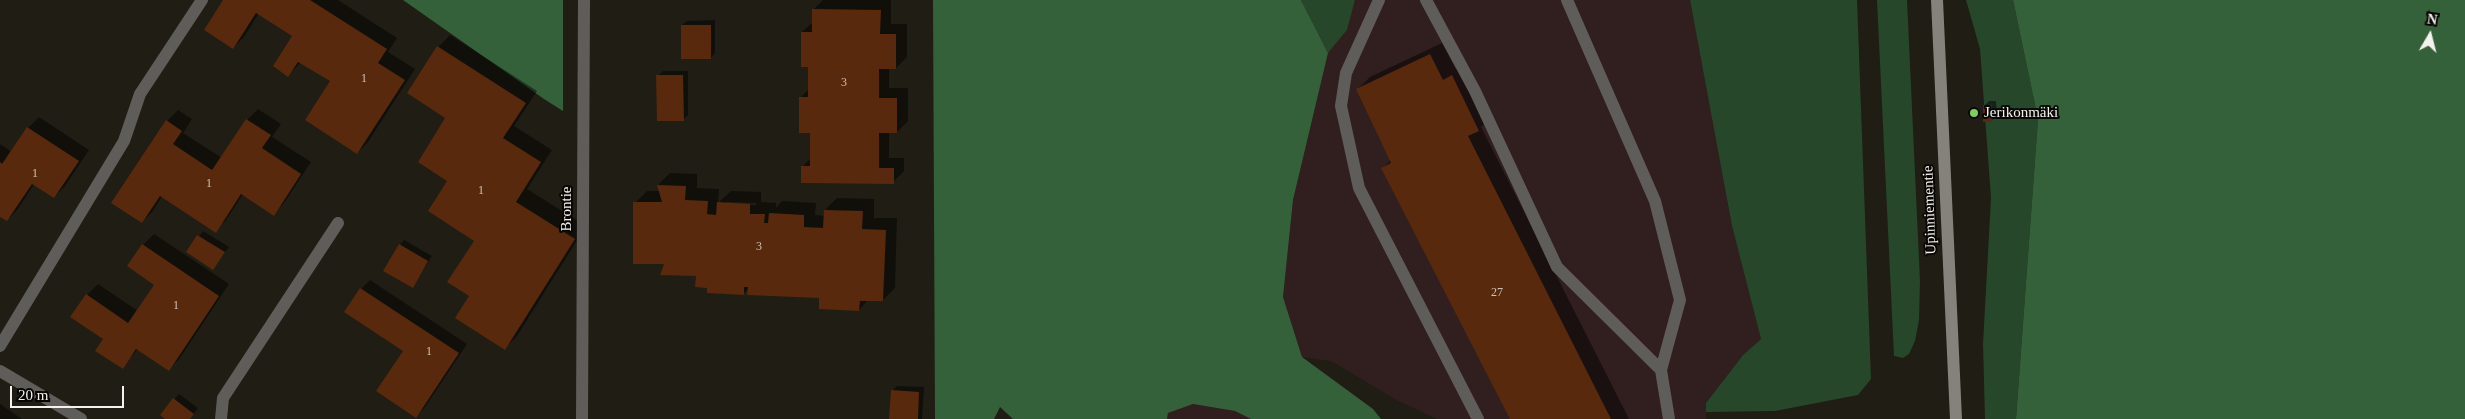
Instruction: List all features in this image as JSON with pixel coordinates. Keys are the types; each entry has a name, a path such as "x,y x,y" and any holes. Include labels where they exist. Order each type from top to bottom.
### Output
{"main road":[{"name":"Upinniementie","path":"1937,0 1956,419"}],"street":[{"path":"0,346 124,141 140,94 202,0"},
{"name":"Brontie","path":"582,419 584,0"},
{"path":"1379,0 1346,73 1341,106 1359,188 1478,419"},
{"path":"1426,0 1475,91 1557,267 1661,370"},
{"path":"1567,0 1655,201 1680,300 1661,370 1669,419"},
{"path":"221,419 224,398 338,224"},
{"path":"0,372 81,419"}],"shaded area":[{"path":"1355,0 1690,0 1732,226 1761,339 1743,355 1706,403 1706,419 1437,419 1398,401 1331,361 1302,357 1283,297 1293,200 1328,53 1347,30"},
{"path":"1193,404 1235,411 1251,419 1167,419 1168,413"}],"green space":[{"path":"403,0 563,0 563,111 544,99"},
{"path":"933,0 1301,0 1328,53 1293,200 1283,297 1302,357 1373,409 1381,419 1251,419 1235,411 1193,404 1168,413 1167,419 1013,419 1000,407 994,419 935,419"},
{"path":"1301,0 1355,0 1347,30 1328,53"},
{"path":"1690,0 1857,0 1871,379 1858,395 1775,411 1706,412 1706,403 1743,355 1761,339 1732,226"},
{"path":"1877,0 1907,0 1920,281 1919,320 1915,341 1909,354 1903,358 1894,356"},
{"path":"1966,0 2013,0 2038,119 2016,419 1985,419 1983,344 1991,198 1980,49"},
{"path":"2013,0 2465,0 2465,419 2016,419 2038,119"}],"building":[{"path":"223,0 310,0 387,49 378,63 405,80 357,154 305,120 330,81 298,62 288,77 273,66 292,36 256,13 233,49 204,30"},
{"path":"812,9 881,10 880,34 896,34 896,69 879,69 879,98 897,98 897,133 879,133 879,168 894,168 894,184 801,183 801,166 810,166 810,133 799,133 799,97 808,97 808,67 801,67 801,32 812,32"},
{"path":"681,25 711,25 711,59 681,59"},
{"path":"437,46 526,103 503,138 541,162 516,202 575,239 505,350 455,318 469,296 447,282 474,241 428,211 447,181 418,162 445,118 407,93"},
{"path":"1430,54 1443,80 1452,75 1479,131 1468,136 1611,419 1510,419 1381,168 1391,163 1356,89"},
{"path":"656,75 683,75 684,121 657,121"},
{"path":"1983,105 1992,105 1992,122 1983,122"},
{"path":"246,119 271,135 262,148 301,174 274,216 241,194 216,233 160,196 142,223 111,203 166,120 182,131 173,144 212,170"},
{"path":"27,127 79,161 54,198 32,184 7,221 0,217 0,162 2,164"},
{"path":"657,185 686,186 685,200 708,201 707,214 716,215 717,202 750,204 750,214 765,214 764,223 768,223 769,213 804,215 804,227 823,228 824,210 863,211 862,229 886,230 883,301 860,301 859,311 819,309 819,298 747,295 748,287 744,287 744,295 707,293 707,288 695,287 696,276 660,275 664,264 633,264 633,202 662,202"},
{"path":"197,235 225,252 213,270 186,252"},
{"path":"142,244 219,296 169,371 136,349 123,369 95,351 103,339 70,317 86,294 128,323 154,285 127,266"},
{"path":"399,244 428,261 413,288 383,271"},
{"path":"360,288 459,353 416,418 376,391 403,351 344,312"},
{"path":"891,390 919,392 918,419 889,419"},
{"path":"173,398 194,414 190,419 165,419 160,415"}],"place":[{"name":"Jerikonmäki","path":"1974,113"}]}
